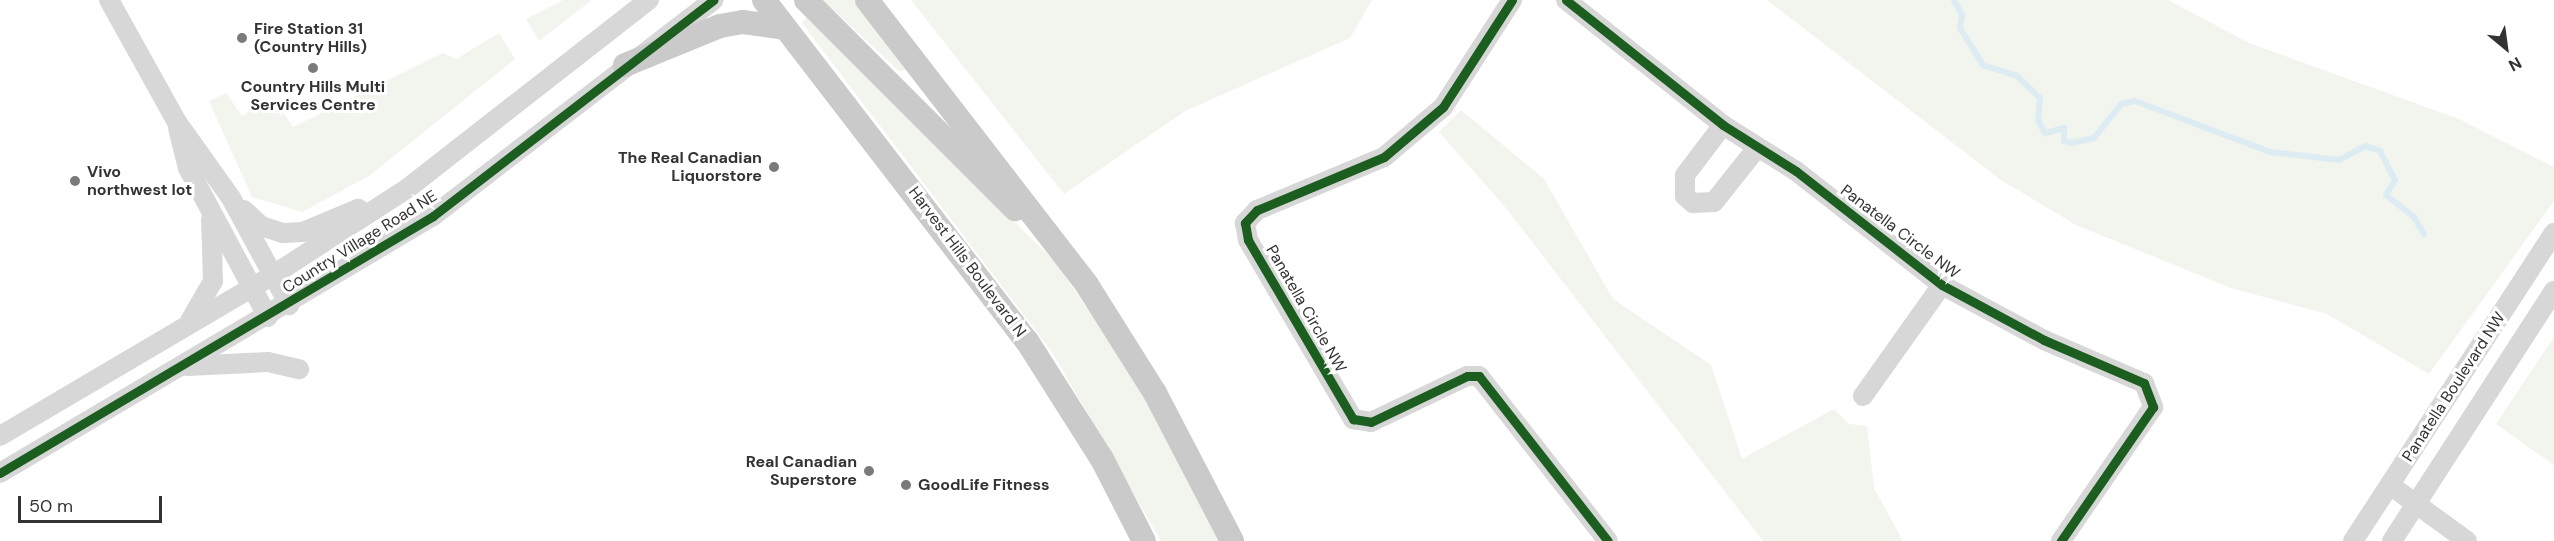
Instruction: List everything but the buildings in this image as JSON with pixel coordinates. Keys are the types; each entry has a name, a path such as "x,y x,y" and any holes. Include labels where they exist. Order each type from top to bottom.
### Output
{"main road":[{"name":"Harvest Hills Boulevard N","path":"764,0 1027,341 1102,459 1144,541"},
{"path":"806,0 1066,259"},
{"path":"867,0 1066,259 1155,393 1232,541"},
{"path":"880,0 903,45"},
{"path":"625,65 720,26 742,22 785,28"}],"street":[{"path":"110,0 177,122 231,198 289,305"},
{"name":"Country Village Road NE","path":"0,436 252,288 408,188 649,0"},
{"name":"Country Village Road NE","path":"0,473 289,305 433,216 625,65 713,0"},
{"name":"Panatella Circle NW","path":"1512,0 1443,106 1384,157 1257,210 1245,223 1248,240 1353,419 1371,422 1467,376 1479,376 1608,541"},
{"name":"Panatella Circle NW","path":"1566,0 1723,125 1796,171 1942,285 2044,340 2144,383 2151,393 2153,407 2061,541"},
{"path":"177,122 188,168 268,317"},
{"path":"1723,125 1684,174 1685,196 1693,203 1714,202 1757,148"},
{"path":"231,198 261,226 303,232 408,188"},
{"path":"189,323 213,281 210,210"},
{"name":"Panatella Boulevard NW","path":"2353,541 2554,234"},
{"path":"1863,396 1942,285"},
{"name":"Panatella Boulevard NW","path":"2398,539 2417,502 2554,291"},
{"path":"184,366 268,362 299,369"},
{"path":"2391,485 2467,541"},
{"path":"2369,517 2398,539"}],"shaded area":[{"path":"563,0 592,0 539,41 526,19"},
{"path":"823,0 854,0 906,70 899,71"},
{"path":"911,0 1372,0 1350,38 1185,111 1064,194"},
{"path":"1767,0 2168,0 2249,43 2459,119 2554,167 2554,201 2429,374 2327,314 2231,288 2076,225 2001,180"},
{"path":"807,18 1055,262 1155,407 1223,541 1161,541 1052,352 802,23"},
{"path":"499,33 515,59 369,176 302,212 252,197 209,101 226,93 242,116 273,98 293,127 443,53 456,59"},
{"path":"1461,110 1544,179 1613,299 1711,365 1742,459 1834,409 1849,424 1867,426 1874,488 1903,541 1763,541 1506,208 1439,132"},
{"path":"2554,337 2554,465 2496,424"}],"waterway":[{"path":"1954,0 1962,15 1960,28 1983,65 2017,76 2040,98 2038,120 2045,133 2064,128 2064,141 2071,143 2094,138 2121,104 2135,101 2270,152 2339,160 2365,146 2380,151 2395,180 2386,195 2414,217 2424,234"}],"cycle path":[{"path":"0,473 433,216 713,0"},
{"path":"1512,0 1443,107 1384,157 1257,210 1245,223 1248,240 1353,419 1371,422 1467,376 1479,376 1608,541"},
{"path":"1566,0 1723,125 1796,171 1942,285 2044,340 2144,383 2153,407 2061,541"}],"place":[{"name":"Fire Station 31 (Country Hills)","path":"242,38"},
{"name":"Country Hills Multi Services Centre","path":"313,68"},
{"name":"The Real Canadian Liquorstore","path":"774,167"},
{"name":"Vivo northwest lot","path":"75,181"},
{"name":"Real Canadian Superstore","path":"869,471"},
{"name":"GoodLife Fitness","path":"906,485"}]}
